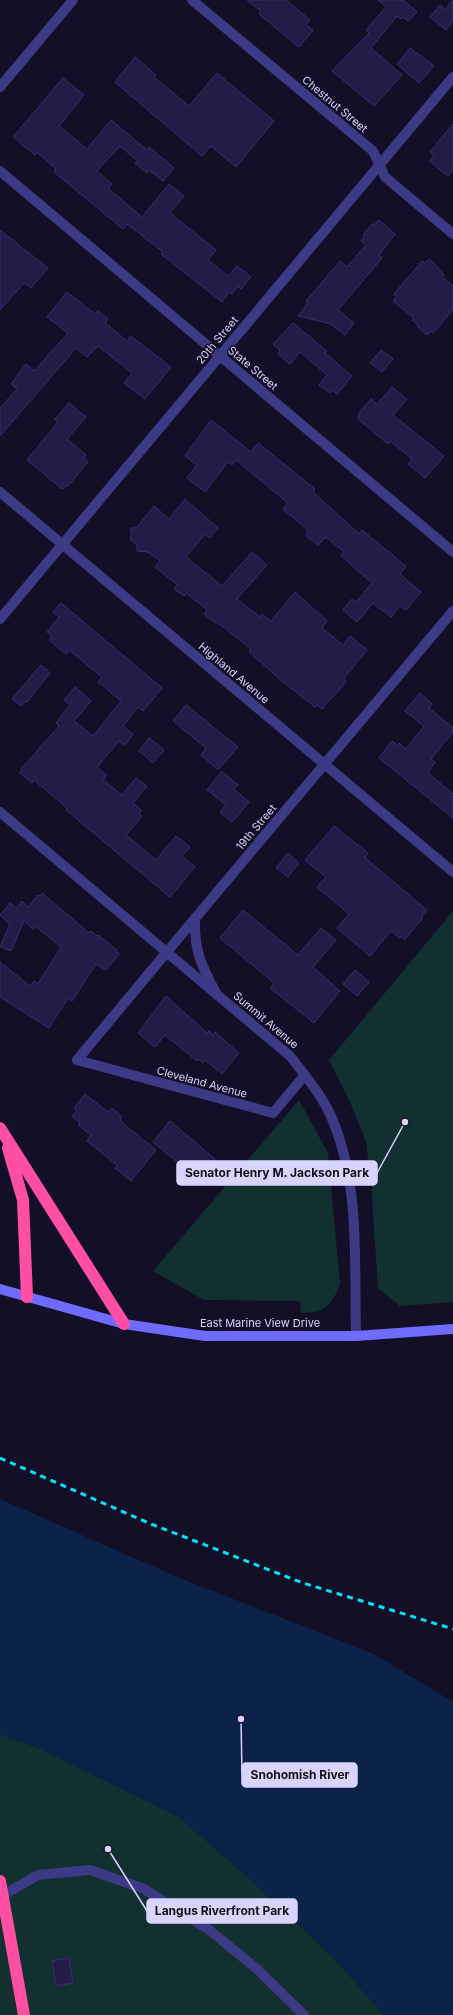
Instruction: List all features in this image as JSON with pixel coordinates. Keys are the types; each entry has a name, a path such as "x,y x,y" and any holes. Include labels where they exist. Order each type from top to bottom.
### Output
{"highway":[{"path":"2,1131 23,1200 27,1297"},
{"path":"2,1131 124,1324"},
{"path":"0,1881 24,2015"}],"main road":[{"name":"East Marine View Drive","path":"0,1289 124,1324 205,1336 356,1336 453,1329"}],"street":[{"path":"0,88 73,0"},
{"name":"Chestnut Street","path":"192,0 373,151 385,177 453,234"},
{"name":"20th Street","path":"0,619 453,77"},
{"name":"State Street","path":"0,171 453,552"},
{"name":"Highland Avenue","path":"0,492 453,872"},
{"name":"19th Street","path":"77,1060 453,611"},
{"name":"Summit Avenue","path":"0,812 290,1056 305,1075 330,1114 343,1153 350,1187 353,1216 356,1336"},
{"path":"195,918 194,935 197,953 217,995"},
{"name":"Cleveland Avenue","path":"77,1060 273,1114 305,1075"},
{"path":"0,1897 38,1875 90,1870 142,1888 208,1929 257,1969 304,2015"}],"green space":[{"path":"453,911 453,1302 400,1306 378,1288 371,1183 366,1142 350,1102 329,1060"},
{"path":"299,1100 328,1153 340,1284 334,1298 330,1303 322,1309 301,1313 300,1301 204,1300 153,1271"},
{"path":"0,1734 41,1749 179,1817 252,1881 335,1959 384,2015 0,2015"}],"water":[{"path":"0,1499 175,1576 374,1654 453,1702 453,2015 384,2015 335,1959 252,1881 179,1817 41,1749 0,1734"}],"building":[{"path":"247,0 286,0 310,20 306,25 313,30 299,47 259,14 261,11"},
{"path":"378,0 403,0 417,12 408,21 403,17 401,19 397,16 371,48 402,75 374,106 332,71 369,33 366,30 386,7"},
{"path":"453,0 453,21 446,30 430,17 440,5 445,9"},
{"path":"410,48 434,66 419,83 397,64"},
{"path":"135,57 156,75 154,77 189,106 217,73 274,121 236,167 211,146 202,156 115,82"},
{"path":"63,78 84,95 59,126 87,149 111,120 147,150 149,147 174,168 163,181 149,170 147,173 135,163 138,161 120,146 97,171 112,184 108,188 142,217 169,184 184,196 170,213 216,250 208,260 228,276 237,266 251,277 241,289 238,286 232,294 229,292 222,302 161,254 163,252 127,224 123,229 54,172 56,169 37,152 35,155 13,137"},
{"path":"453,124 453,169 448,176 429,161 434,155 430,152"},
{"path":"379,220 395,234 379,255 382,258 338,310 354,323 345,335 331,324 298,316 308,303 306,301 340,261 347,267 366,245 361,241 365,236 363,235 372,224 374,225"},
{"path":"0,230 48,268 31,288 24,283 0,310"},
{"path":"429,259 444,274 442,277 453,286 453,310 433,333 431,331 427,335 412,320 414,318 393,301 397,296 394,294 422,261 425,263"},
{"path":"67,292 95,314 98,311 108,319 105,323 127,341 131,336 171,367 145,399 124,383 132,373 98,346 87,357 76,348 0,436 0,408 17,389 11,384 26,364 34,371 68,333 47,317"},
{"path":"293,323 327,351 325,353 352,376 337,394 332,390 330,393 319,385 327,375 300,352 290,364 278,354 280,350 273,344"},
{"path":"381,350 393,359 382,372 370,363"},
{"path":"392,387 407,399 393,415 444,456 425,478 408,464 412,459 390,441 388,444 358,419 359,413 371,399 377,404"},
{"path":"69,403 86,417 67,439 86,455 84,457 88,462 67,487 66,486 62,489 27,460 58,422 55,419"},
{"path":"211,420 251,452 258,443 315,489 313,492 359,534 362,530 406,566 400,574 421,592 406,610 400,606 391,617 373,603 357,622 343,610 352,599 356,602 372,583 341,556 344,552 326,537 318,545 306,536 308,530 283,509 288,503 236,460 232,465 228,462 205,492 187,478 197,465 185,456"},
{"path":"185,499 218,528 210,538 205,534 186,557 222,586 252,552 267,565 237,599 260,617 262,614 271,621 295,592 327,621 322,628 343,645 350,636 367,650 344,678 346,682 322,709 317,705 315,707 282,681 249,652 251,649 217,622 216,623 204,614 207,611 205,608 186,593 184,596 174,589 177,585 155,567 160,561 148,552 137,551 137,545 131,540 131,528 136,528 154,506 169,519"},
{"path":"61,603 162,688 143,711 138,707 123,726 133,734 125,745 119,741 97,767 107,775 103,780 122,795 136,778 147,786 133,803 141,810 139,814 142,816 126,835 156,860 176,836 190,847 182,856 195,867 170,897 66,810 67,808 34,780 32,783 20,773 22,770 21,769 59,726 56,723 70,705 64,700 75,687 91,701 74,721 93,736 121,701 98,682 102,677 69,650 66,654 49,640 52,636 47,632 59,617 53,612"},
{"path":"41,665 50,673 27,702 26,701 21,706 12,699"},
{"path":"420,693 432,704 429,708 453,728 453,732 431,759 435,762 428,773 453,794 453,818 379,758 392,741 397,745 399,743 406,749 424,726 405,711"},
{"path":"186,705 238,747 218,770 201,755 206,748 173,721"},
{"path":"149,738 164,750 153,763 139,751"},
{"path":"222,771 238,785 234,789 249,802 232,822 220,812 226,805 207,790"},
{"path":"334,826 368,853 365,857 370,862 427,910 421,917 423,918 405,939 401,936 400,938 391,931 370,956 337,928 349,914 317,887 326,877 305,860"},
{"path":"288,853 299,863 288,877 276,868"},
{"path":"42,893 89,933 91,931 97,936 98,935 117,950 116,951 119,954 106,970 96,964 72,1001 68,998 49,1028 0,997 0,962 30,986 34,981 38,984 61,947 35,926 33,929 24,921 11,951 0,947 10,924 0,915 10,903 16,908 22,901 28,907 38,895 40,896"},
{"path":"243,910 298,955 321,928 336,940 313,967 340,991 314,1023 270,988 274,983 220,938"},
{"path":"355,970 369,982 357,996 343,984"},
{"path":"166,996 207,1033 209,1031 213,1035 215,1032 239,1053 222,1074 205,1060 203,1063 198,1059 197,1061 165,1035 155,1047 138,1033"},
{"path":"85,1094 108,1112 112,1108 122,1117 120,1119 126,1126 156,1150 131,1181 115,1168 118,1166 87,1141 91,1135 78,1125 80,1123 72,1116 77,1110 74,1108"},
{"path":"170,1121 215,1159 198,1180 193,1176 191,1179 180,1170 183,1167 153,1142"},
{"path":"69,1958 73,1983 56,1986 52,1961"}],"railway":[{"path":"0,1458 151,1524 303,1583 453,1629"}],"place":[{"name":"Senator Henry M. Jackson Park","path":"405,1122"},
{"name":"Snohomish River","path":"241,1719"},
{"name":"Langus Riverfront Park","path":"108,1849"}]}
